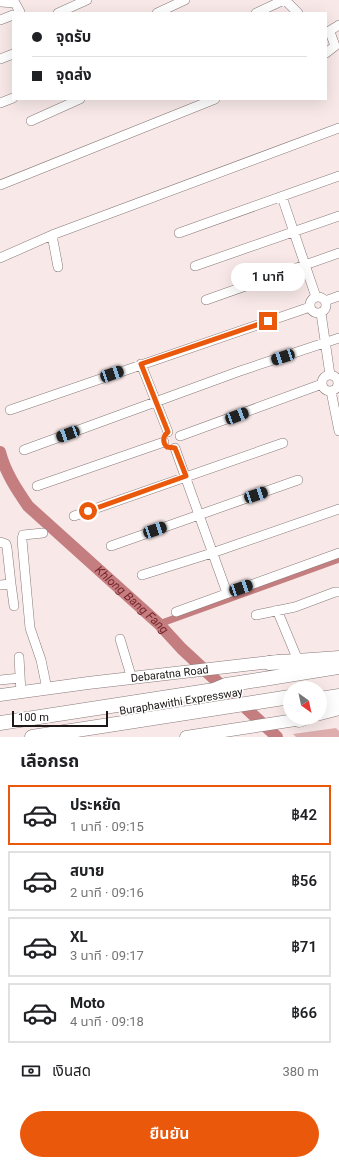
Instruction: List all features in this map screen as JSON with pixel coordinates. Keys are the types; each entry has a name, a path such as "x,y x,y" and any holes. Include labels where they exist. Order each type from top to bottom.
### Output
{"highway":[{"path":"269,663 339,658"},
{"name":"Debaratna Road","path":"0,723 220,688 339,667"},
{"name":"Buraphawithi Expressway","path":"0,730 339,676"},
{"path":"327,691 339,689"},
{"path":"327,698 339,696"},
{"name":"Buraphawithi Expressway","path":"32,737 283,698"},
{"path":"65,737 283,705"},
{"path":"327,711 339,708"}],"main road":[{"name":"Debaratna Road","path":"0,696 132,678 269,663 339,651"},
{"path":"327,716 339,714"},
{"path":"186,737 283,722"}],"street":[{"path":"71,10 87,0"},
{"path":"159,12 185,0"},
{"path":"258,12 284,0 297,12"},
{"path":"1,2 15,3 19,12"},
{"path":"0,20 12,16"},
{"path":"327,52 335,46 328,32 339,25"},
{"path":"0,59 12,54"},
{"path":"0,103 12,98"},
{"path":"31,121 78,100"},
{"path":"0,185 195,103 210,100"},
{"path":"0,258 52,235 339,128"},
{"path":"179,233 339,176"},
{"path":"282,197 295,231 316,297"},
{"path":"196,266 339,216"},
{"path":"52,235 58,267"},
{"path":"206,300 339,253"},
{"path":"325,301 339,296"},
{"path":"310,307 312,300 316,297 321,297 325,301 326,306 321,312 326,343 337,386 331,391"},
{"path":"310,307 314,312 321,312"},
{"path":"10,410 310,307"},
{"path":"24,450 157,403 240,371 339,338"},
{"path":"141,364 168,432"},
{"path":"331,391 324,389 322,384 323,379 335,377"},
{"path":"180,436 322,384"},
{"path":"331,391 338,425"},
{"path":"174,431 180,436 181,442 175,448 167,447 164,442 164,436 168,432 174,431"},
{"path":"37,486 164,442"},
{"path":"74,516 283,443"},
{"path":"175,448 227,592"},
{"path":"111,546 298,480"},
{"path":"142,575 212,553 339,509"},
{"path":"43,533 23,535 22,540 30,628 41,660 47,689"},
{"path":"0,542 6,544 7,548 14,606"},
{"path":"176,612 227,592 339,553"},
{"path":"0,585 11,584"},
{"path":"256,615 295,606 335,592 339,592"},
{"path":"277,610 297,658"},
{"path":"120,639 132,678"},
{"path":"19,658 21,693"},
{"path":"0,680 20,678"}],"shaded area":[{"path":"336,728 339,731 339,737 296,737 293,734"}],"waterway":[{"name":"Khlong Bang Fang","path":"0,452 8,474 28,506 159,624 182,649 277,737"},
{"path":"159,624 339,559"}],"route":[{"path":"88,511 186,476 175,448 172,449 165,445 164,436 168,432 141,364 268,321"}]}
